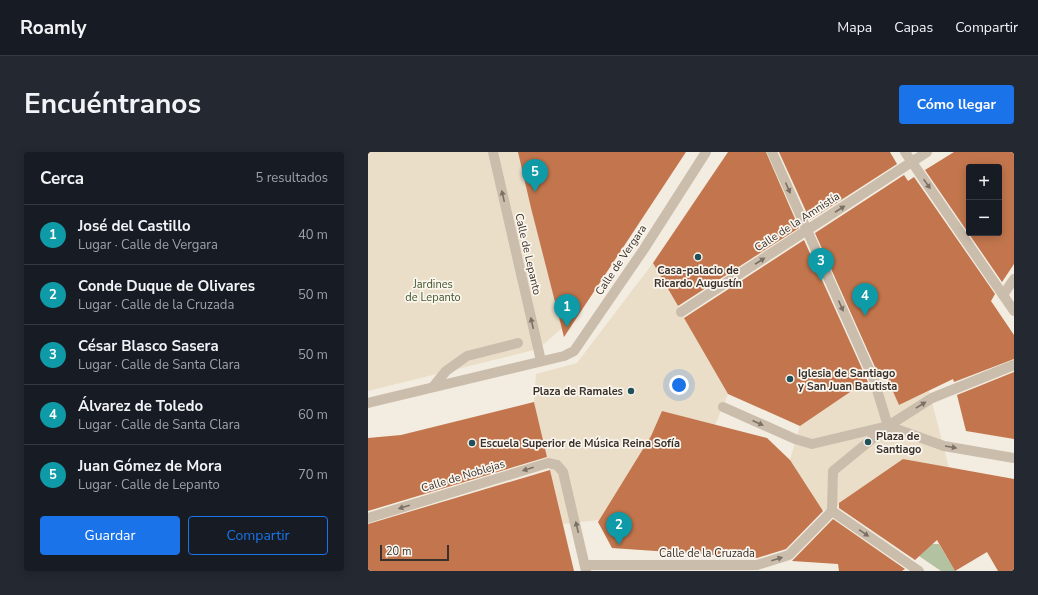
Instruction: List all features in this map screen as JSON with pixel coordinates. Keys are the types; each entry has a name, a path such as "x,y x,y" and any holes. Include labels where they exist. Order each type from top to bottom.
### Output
{"street":[{"name":"Calle de Lepanto","path":"493,152 541,361"},
{"name":"Calle de Vergara","path":"368,404 564,356 574,351 644,249 706,152"},
{"path":"772,152 874,380 888,426"},
{"path":"905,152 1014,311"},
{"name":"Calle de la Amnistía","path":"681,312 927,152"},
{"path":"1003,295 1014,279"},
{"path":"433,387 446,371 467,356 518,343"},
{"path":"919,571 832,511 833,471 888,426 932,398 1014,365"},
{"path":"723,407 795,439 812,444 888,426 944,446 1014,458"},
{"name":"Calle de Noblejas","path":"368,518 548,463 557,465 563,472 586,568"},
{"name":"Calle de la Cruzada","path":"586,568 758,565 789,556 832,511"}],"green space":[{"path":"932,544 939,544 955,571 941,571 919,556"}],"shaded area":[{"name":"Jardines de Lepanto","path":"368,152 521,152 519,155 531,208 562,328 538,349 368,391"},
{"name":"Plaza de Ramales","path":"653,263 728,394 715,425 662,411 651,436 599,520 563,524 534,402 536,374 577,363"},
{"name":"Plaza de Santiago","path":"886,377 899,405 929,391 949,468 903,459 846,498 832,511 819,509 789,463 800,426 863,384"}],"building":[{"path":"518,152 686,152 564,337 531,208"},
{"path":"728,152 766,152 799,228 678,306 653,263"},
{"path":"779,152 890,152 897,164 810,220"},
{"path":"954,152 1014,152 1014,264 1002,282 970,236 1002,236 1002,164 966,164 966,230 925,170"},
{"path":"904,175 908,181 914,177 995,294 991,301 1014,335 1014,359 954,382 953,379 899,405 886,376 880,378 815,233"},
{"path":"804,240 868,382 862,384 800,426 728,394 684,318"},
{"path":"1014,372 1014,439 966,431 957,395"},
{"name":"Escuela Superior de Música Reina Sofía","path":"534,402 547,457 368,511 368,438 401,435"},
{"path":"662,411 767,438 790,460 823,511 786,549 757,558 612,548 598,522 651,436"},
{"path":"903,459 1014,479 1014,571 998,571 987,552 955,571 937,540 915,560 839,508 839,503"},
{"path":"550,470 574,571 368,571 368,524"},
{"path":"833,519 905,569 902,571 839,571 838,564 792,561"}],"place":[{"name":"Juan Gómez de Mora","path":"535,192"},
{"name":"Casa-palacio de Ricardo Augustín","path":"698,257"},
{"name":"César Blasco Sasera","path":"821,281"},
{"name":"Álvarez de Toledo","path":"865,316"},
{"name":"José del Castillo","path":"567,327"},
{"name":"Iglesia de Santiago y San Juan Bautista","path":"790,379"},
{"name":"Plaza de Ramales","path":"631,391"},
{"name":"Plaza de Santiago","path":"868,442"},
{"name":"Escuela Superior de Música Reina Sofía","path":"472,443"},
{"name":"Conde Duque de Olivares","path":"619,545"}]}
